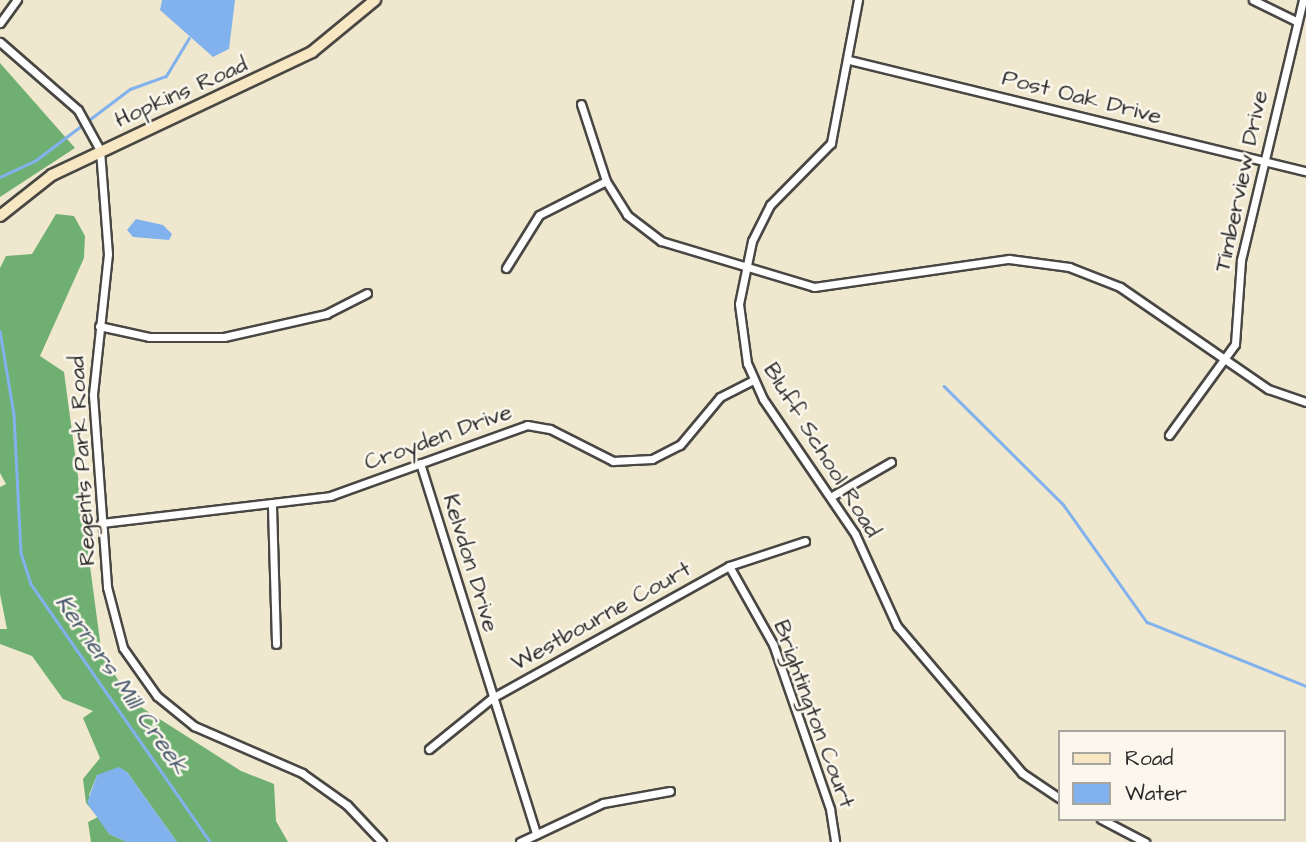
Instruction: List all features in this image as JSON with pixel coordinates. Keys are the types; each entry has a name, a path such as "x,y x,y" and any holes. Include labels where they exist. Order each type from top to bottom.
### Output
{"main road":[{"name":"Hopkins Road","path":"0,216 52,175 100,150 300,58 375,0"}],"street":[{"path":"0,23 17,0"},
{"name":"Bluff School Road","path":"859,0 831,144 770,205 746,264 739,322 754,380 832,496 897,626 1022,773 1058,797"},
{"path":"1253,0 1296,21"},
{"name":"Timberview Drive","path":"1169,435 1226,358 1240,324 1241,260 1303,0"},
{"path":"0,42 78,110 100,150"},
{"name":"Post Oak Drive","path":"849,60 1306,171"},
{"path":"581,104 606,181 642,231 830,287 1034,259 1120,287 1268,389 1306,402"},
{"name":"Regents Park Road","path":"100,150 108,254 93,368 101,523 118,633 157,696 207,734 302,773 347,805 383,842"},
{"path":"506,268 539,215 606,181"},
{"path":"99,326 149,337 224,337 326,314 367,293"},
{"name":"Croyden Drive","path":"101,523 272,507 330,496 527,425 550,429 613,461 652,458 680,444 720,397 754,380"},
{"path":"832,496 891,462"},
{"name":"Kelvdon Drive","path":"420,463 536,834"},
{"path":"272,507 276,644"},
{"name":"Westbourne Court","path":"429,749 492,698 729,566 804,541"},
{"name":"Brightington Court","path":"729,566 774,644 830,809 835,842"},
{"path":"520,842 603,803 670,791"},
{"path":"1105,821 1146,842"}],"green space":[{"path":"0,63 75,148 0,197"},
{"path":"56,214 74,216 85,236 84,258 40,356 64,372 102,656 133,702 241,771 274,784 276,821 288,842 177,842 127,772 97,775 89,795 109,834 127,842 91,842 88,822 98,817 86,803 83,779 100,758 83,718 93,711 63,699 32,656 0,644 0,629 7,629 0,594 0,487 6,484 0,473 0,268 6,256 32,254"}],"water":[{"path":"162,0 235,0 229,49 213,57 160,10"},
{"path":"136,219 163,225 172,234 169,240 133,237 127,230"},
{"path":"119,767 127,772 177,842 127,842 109,834 87,803 97,775"}],"waterway":[{"path":"0,177 36,160 130,89 166,76 189,38"},
{"name":"Kerners Mill Creek","path":"0,331 14,415 21,553 31,584 210,842"},
{"path":"944,386 1063,504 1147,622 1306,686"}]}
